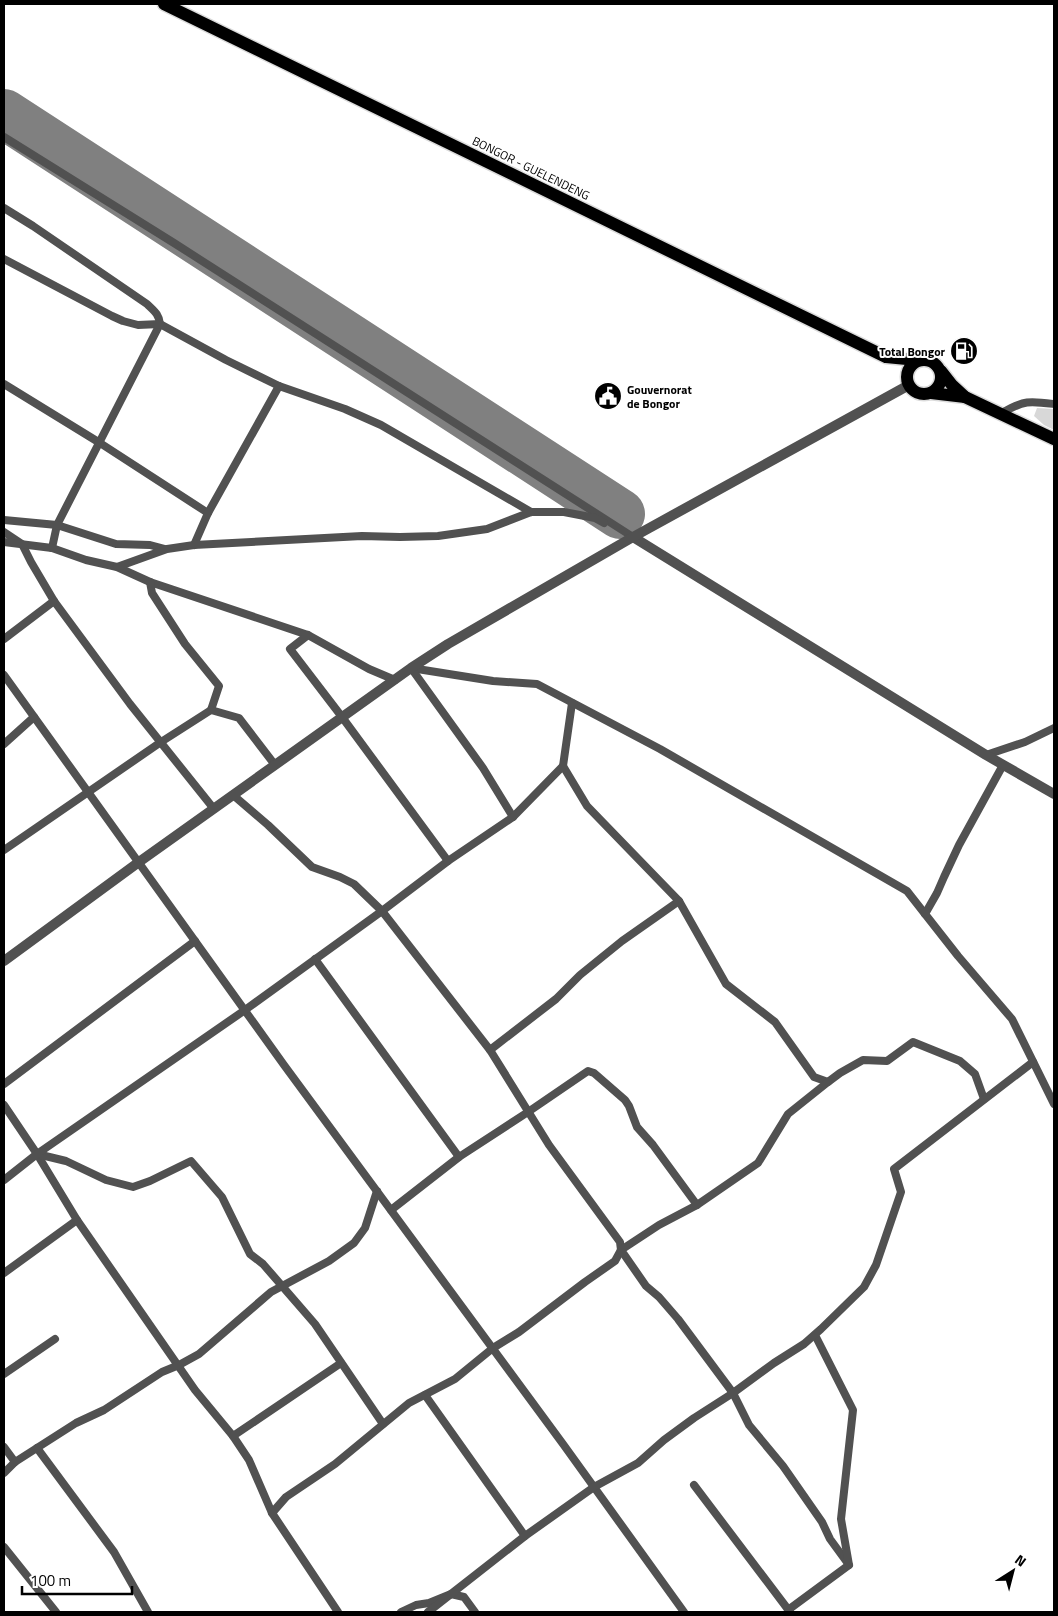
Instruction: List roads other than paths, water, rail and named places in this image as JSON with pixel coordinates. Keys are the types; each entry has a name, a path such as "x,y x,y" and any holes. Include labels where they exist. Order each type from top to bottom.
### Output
{"highway":[{"name":"BONGOR - GUELENDENG","path":"164,4 886,358 908,381"},
{"name":"BONGOR - GUELENDENG","path":"886,358 917,360"},
{"path":"965,397 933,362 925,359 917,360 910,366 908,381 919,394 931,393 965,397 1054,439"},
{"path":"931,393 940,384 940,371"}],"street":[{"path":"4,137 191,253 633,537 986,755 1054,794"},
{"path":"4,208 147,304 160,318 160,324 58,525 52,548"},
{"path":"6,263 123,321 138,325 160,324 279,386 345,409 381,425 531,512"},
{"path":"4,961 342,717 448,644 908,381"},
{"path":"4,384 208,513"},
{"path":"194,545 208,513 279,386"},
{"path":"1002,413 1018,404 1031,402 1054,404"},
{"path":"117,567 167,549 194,545 362,536 438,536 488,529 531,512 564,512 595,518 633,537"},
{"path":"4,520 58,525 116,544 150,545 167,549"},
{"path":"4,532 22,544 54,601 130,704 214,809"},
{"path":"4,542 52,548 86,560 117,567 150,582 308,635 369,669 395,680"},
{"path":"4,850 161,742 211,710 219,686 185,644 152,593 150,582"},
{"path":"4,639 54,601"},
{"path":"308,635 290,649 448,861"},
{"path":"411,668 493,681 537,684 660,749 907,891 958,956 1012,1019 1054,1104"},
{"path":"411,668 483,768 513,817"},
{"path":"4,675 245,1010 684,1612"},
{"path":"4,1180 37,1154 245,1010 448,861 513,817 563,766 572,703"},
{"path":"211,710 239,718 275,765"},
{"path":"4,744 34,717"},
{"path":"986,755 1025,742 1054,728"},
{"path":"925,914 938,894 959,845 1003,765"},
{"path":"563,766 587,806 679,901 726,984 775,1022 814,1077 828,1082"},
{"path":"233,795 312,867 354,884 382,911 490,1050 549,1145 620,1242 621,1250 646,1286 659,1297 678,1319 733,1394 749,1424 783,1466 849,1565"},
{"path":"490,1050 556,999 580,975 622,941 679,901"},
{"path":"4,1084 195,941"},
{"path":"315,959 459,1157"},
{"path":"272,1513 286,1497 335,1464 408,1403 455,1379 493,1348 519,1332 615,1261 621,1250 659,1225 697,1205 758,1163 788,1114 840,1072 863,1060 887,1061 913,1042 960,1061 975,1074 984,1099"},
{"path":"428,1612 525,1536 594,1487 638,1463 664,1440 694,1418 733,1394 815,1335 864,1287 876,1265 901,1192 894,1169 1033,1062"},
{"path":"391,1210 459,1157 588,1071 594,1073 630,1106 637,1127 653,1145 697,1205"},
{"path":"4,1105 37,1154 77,1220 195,1390 233,1436 249,1460 272,1513 338,1612"},
{"path":"37,1154 66,1161 106,1180 133,1187 191,1161 222,1197 250,1254 263,1264 315,1324 383,1424"},
{"path":"4,1473 15,1462 76,1423 104,1410 162,1372 179,1366 199,1354 271,1292 328,1261 354,1243 365,1228 377,1191"},
{"path":"4,1273 77,1220"},
{"path":"815,1335 853,1410 841,1519 849,1565"},
{"path":"4,1374 55,1339"},
{"path":"233,1436 341,1362"},
{"path":"425,1395 525,1536"},
{"path":"4,1446 15,1462"},
{"path":"37,1448 114,1552 148,1612"},
{"path":"694,1485 789,1611 849,1565"},
{"path":"4,1547 56,1612"},
{"path":"401,1612 416,1605 451,1594 464,1597 475,1612"}],"place":[{"name":"Total Bongor","path":"964,351"},
{"name":"Gouvernorat de Bongor","path":"608,396"}]}
